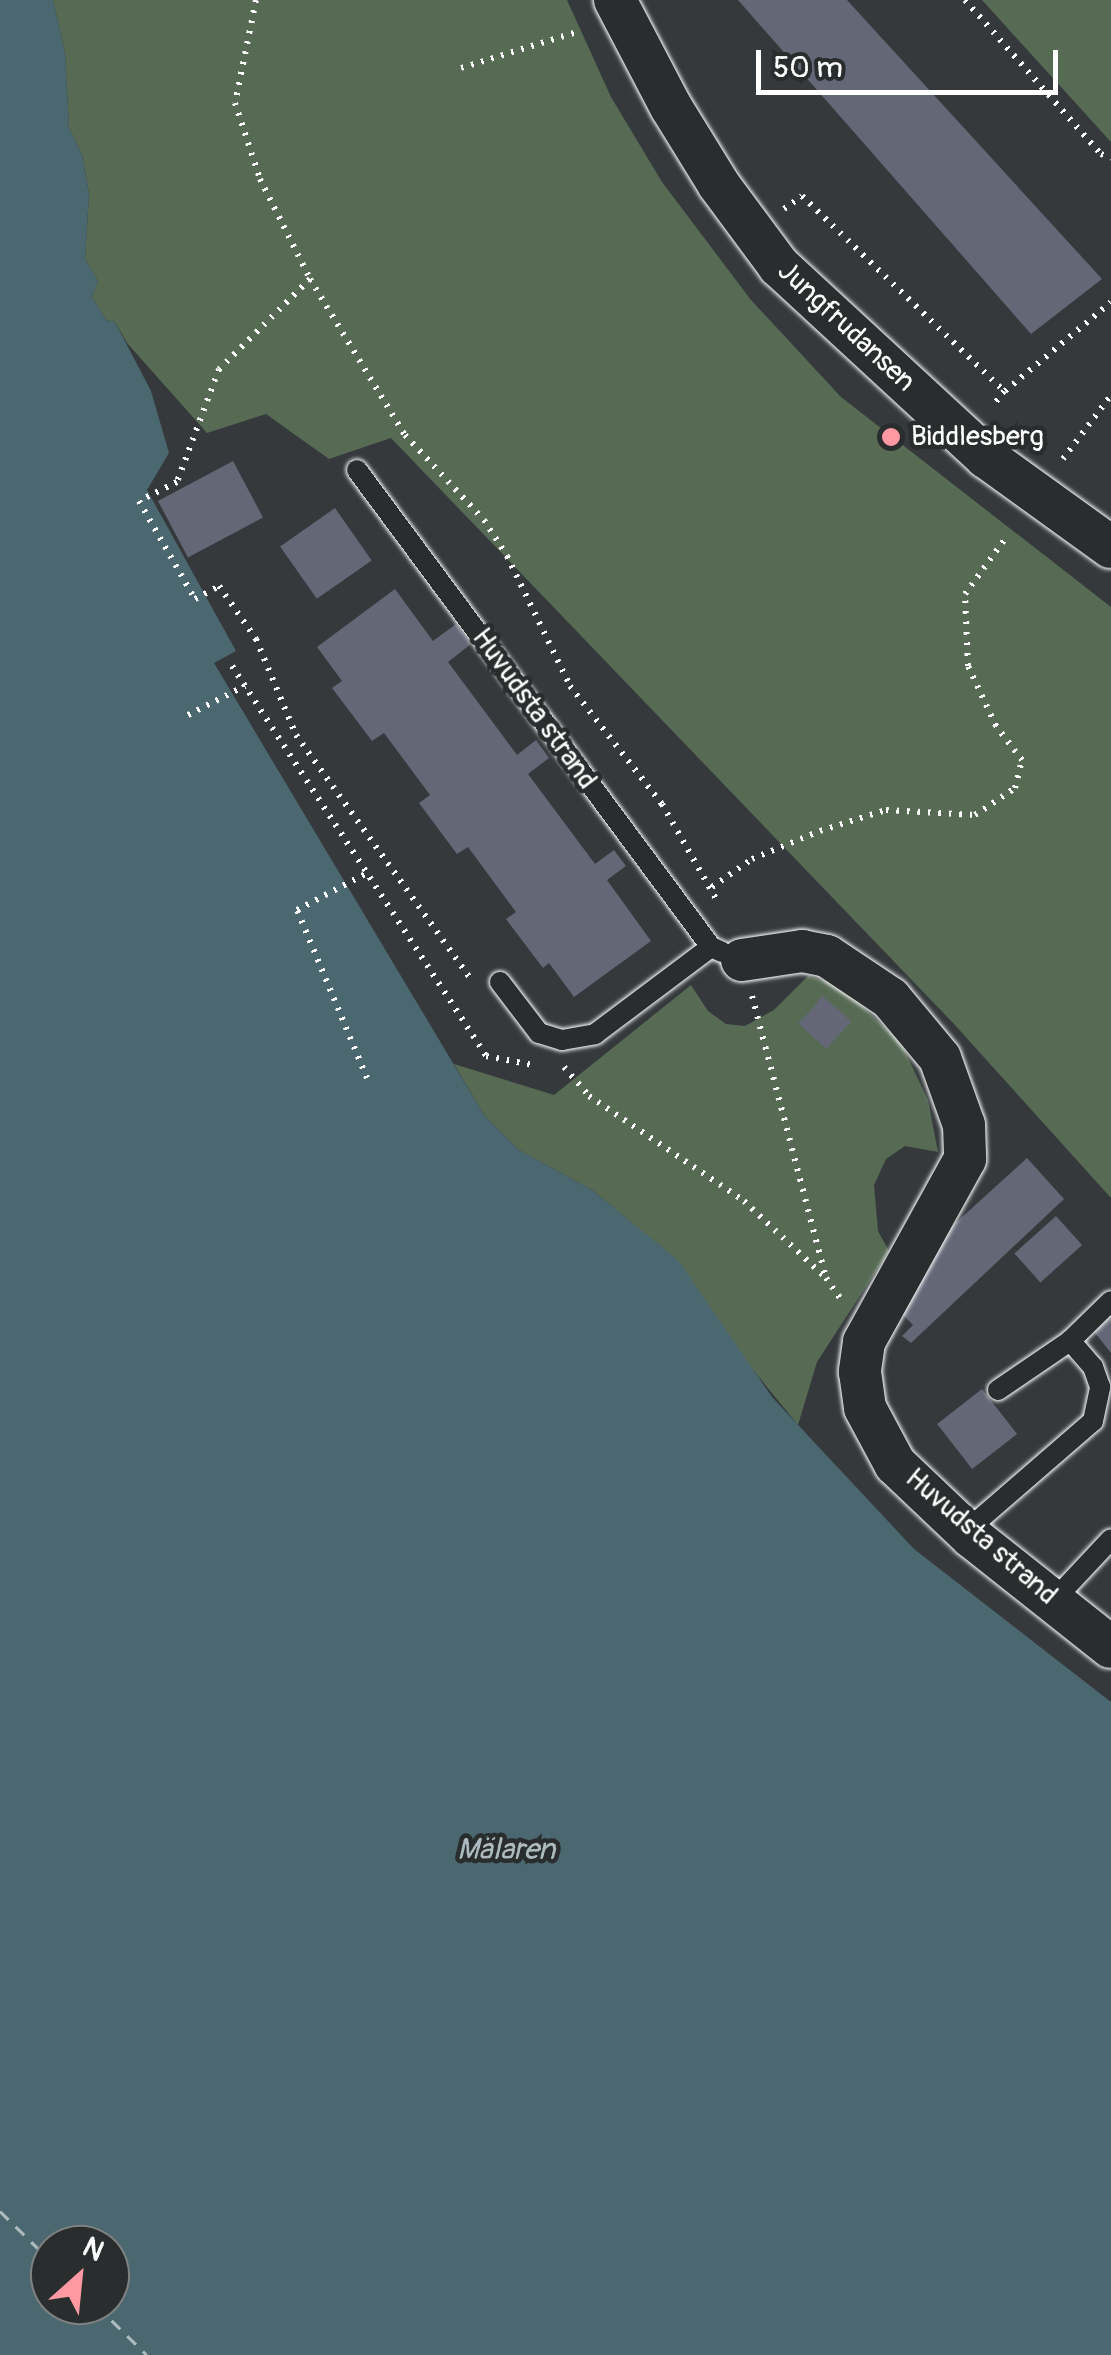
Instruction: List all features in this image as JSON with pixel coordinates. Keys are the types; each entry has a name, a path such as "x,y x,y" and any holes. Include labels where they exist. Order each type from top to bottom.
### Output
{"street":[{"name":"Jungfrudansen","path":"615,0 680,123 779,266 986,457 1111,547"},
{"name":"Huvudsta strand","path":"727,954 802,950 827,956 864,977 890,998 940,1058 964,1124 964,1160 940,1210 878,1310 864,1342 860,1372 865,1408 896,1464 966,1531 1111,1648"}],"lane":[{"name":"Huvudsta strand","path":"358,470 727,954 595,1034 562,1040"},
{"path":"500,982 540,1032 562,1040"},
{"path":"998,1390 1070,1342 1111,1301"},
{"path":"966,1531 1093,1421 1100,1387 1093,1367 1070,1342"},
{"path":"1054,1600 1111,1539"}],"path":[{"path":"256,0 235,103 260,178 310,278 405,435 484,520 507,556 570,686 662,804 712,888 752,858 820,831 886,810 975,814 1015,788 1022,760 996,726 968,666 965,594 1006,536"},
{"path":"965,0 1101,154 1111,158"},
{"path":"461,68 577,32"},
{"path":"777,214 802,196 1004,391"},
{"path":"310,278 219,369 177,482 138,501 195,599 219,586 256,639 296,735 482,994"},
{"path":"986,414 1004,391 1111,302"},
{"path":"1063,459 1111,395"},
{"path":"1050,461 1066,473"},
{"path":"232,666 486,1056 564,1072"},
{"path":"188,716 246,686"},
{"path":"366,1078 297,910 367,873"},
{"path":"532,1054 564,1072 589,1096 744,1202 826,1278 727,954"},
{"path":"562,1040 564,1072"}],"green space":[{"path":"53,0 567,0 611,97 662,182 751,300 841,397 1111,607 1111,1198 954,1024 391,438 329,459 266,414 207,433 127,343 115,322 106,320 92,297 98,281 85,259 89,194 82,155 69,128 65,53"},
{"path":"982,0 1111,0 1111,142"},
{"path":"808,976 841,986 901,1043 928,1100 938,1152 905,1146 886,1159 874,1185 878,1231 889,1251 817,1362 798,1425 727,1338 677,1260 592,1190 519,1150 484,1115 454,1064 554,1095 691,985 708,1011 726,1024 745,1026 774,1010"}],"water":[{"name":"Mälaren","path":"0,0 53,0 65,53 69,128 82,155 89,194 85,259 98,281 92,297 106,320 115,322 151,391 169,453 147,490 236,651 214,663 484,1115 519,1150 592,1190 678,1260 772,1397 914,1549 1111,1702 1111,2355 0,2355"}],"building":[{"path":"738,0 847,0 1102,279 1031,334"},
{"path":"233,461 263,518 188,557 158,501"},
{"path":"335,508 372,560 317,599 280,546"},
{"path":"395,589 433,641 456,624 471,644 448,662 517,755 536,740 549,758 528,774 595,864 614,850 626,866 607,880 651,941 574,997 549,963 543,968 506,919 516,912 468,847 457,854 419,803 430,795 384,733 372,741 332,688 342,681 317,647"},
{"path":"823,996 851,1021 826,1049 798,1023"},
{"path":"1027,1158 1064,1199 911,1343 902,1336 913,1325 898,1310 939,1238"},
{"path":"1056,1216 1082,1245 1040,1282 1014,1253"},
{"path":"1111,1315 1111,1353 1092,1329"},
{"path":"982,1389 1017,1434 972,1469 937,1424"}],"ferry route":[{"path":"0,2211 30,2240"},
{"path":"116,2325 147,2355"}],"place":[{"name":"Biddlesberg","path":"891,437"}]}
